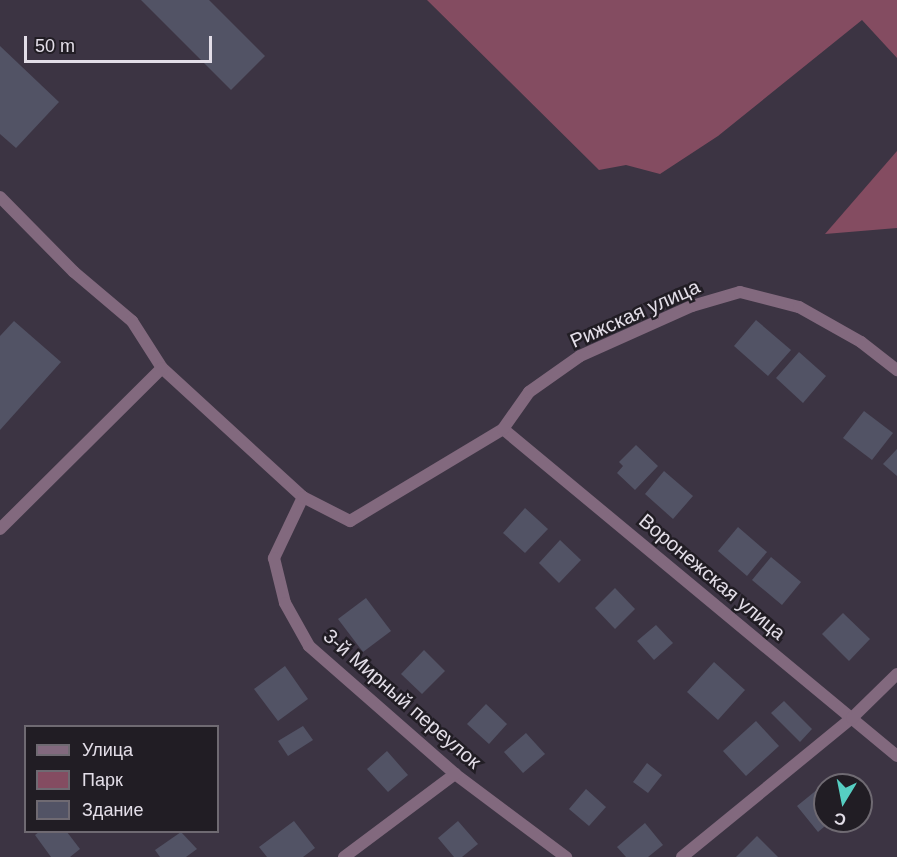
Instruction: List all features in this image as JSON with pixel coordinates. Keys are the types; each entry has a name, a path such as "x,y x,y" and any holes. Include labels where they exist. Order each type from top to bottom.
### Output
{"street":[{"path":"0,197 74,272 132,321 162,368 303,497 350,521 503,429"},
{"name":"Рижская улица","path":"503,429 529,392 580,356 692,306 740,292 799,307 861,342 897,370"},
{"path":"0,529 162,368"},
{"name":"Воронежская улица","path":"503,429 897,756"},
{"name":"3-й Мирный переулок","path":"303,497 274,558 285,603 309,646 455,774 566,857"},
{"path":"682,857 852,718 897,674"},
{"path":"344,857 455,774"}],"green space":[{"path":"427,0 897,0 897,58 862,20 718,136 660,174 626,165 599,170"},
{"path":"897,151 897,228 825,234"}],"building":[{"path":"141,0 209,0 265,56 231,90"},
{"path":"0,46 59,102 16,148 0,134"},
{"path":"756,320 791,350 768,376 734,346"},
{"path":"14,321 61,362 0,430 0,336"},
{"path":"799,352 826,376 803,403 776,378"},
{"path":"864,411 893,433 872,460 843,438"},
{"path":"636,445 658,466 635,490 617,473 623,466 619,462"},
{"path":"897,449 897,476 883,464"},
{"path":"664,471 693,496 673,519 645,494"},
{"path":"525,508 548,529 525,553 503,533"},
{"path":"738,527 767,552 747,576 718,551"},
{"path":"560,540 581,560 559,583 539,563"},
{"path":"771,557 801,582 782,605 752,580"},
{"path":"615,588 635,609 615,629 595,608"},
{"path":"366,598 391,631 363,652 338,619"},
{"path":"843,613 870,639 849,661 822,634"},
{"path":"656,625 673,643 654,660 637,641"},
{"path":"424,650 445,671 422,694 401,674"},
{"path":"714,662 745,690 718,720 687,692"},
{"path":"285,666 308,699 278,721 254,689"},
{"path":"784,701 812,729 800,742 771,713"},
{"path":"486,704 507,724 489,744 467,724"},
{"path":"756,721 779,746 746,776 723,751"},
{"path":"303,726 313,740 288,756 278,741"},
{"path":"526,733 545,754 523,773 504,752"},
{"path":"387,751 408,775 388,792 367,769"},
{"path":"647,763 662,775 648,793 633,782"},
{"path":"586,789 606,807 589,826 569,809"},
{"path":"813,793 813,826 797,806"},
{"path":"294,821 315,848 303,857 267,857 259,847"},
{"path":"458,821 478,844 462,857 454,857 438,838"},
{"path":"645,823 663,845 648,857 626,857 617,847"},
{"path":"38,833 68,833 80,849 70,857 51,857 35,835"},
{"path":"180,833 197,849 186,857 160,857 155,850"},
{"path":"757,836 778,857 736,857"}]}
